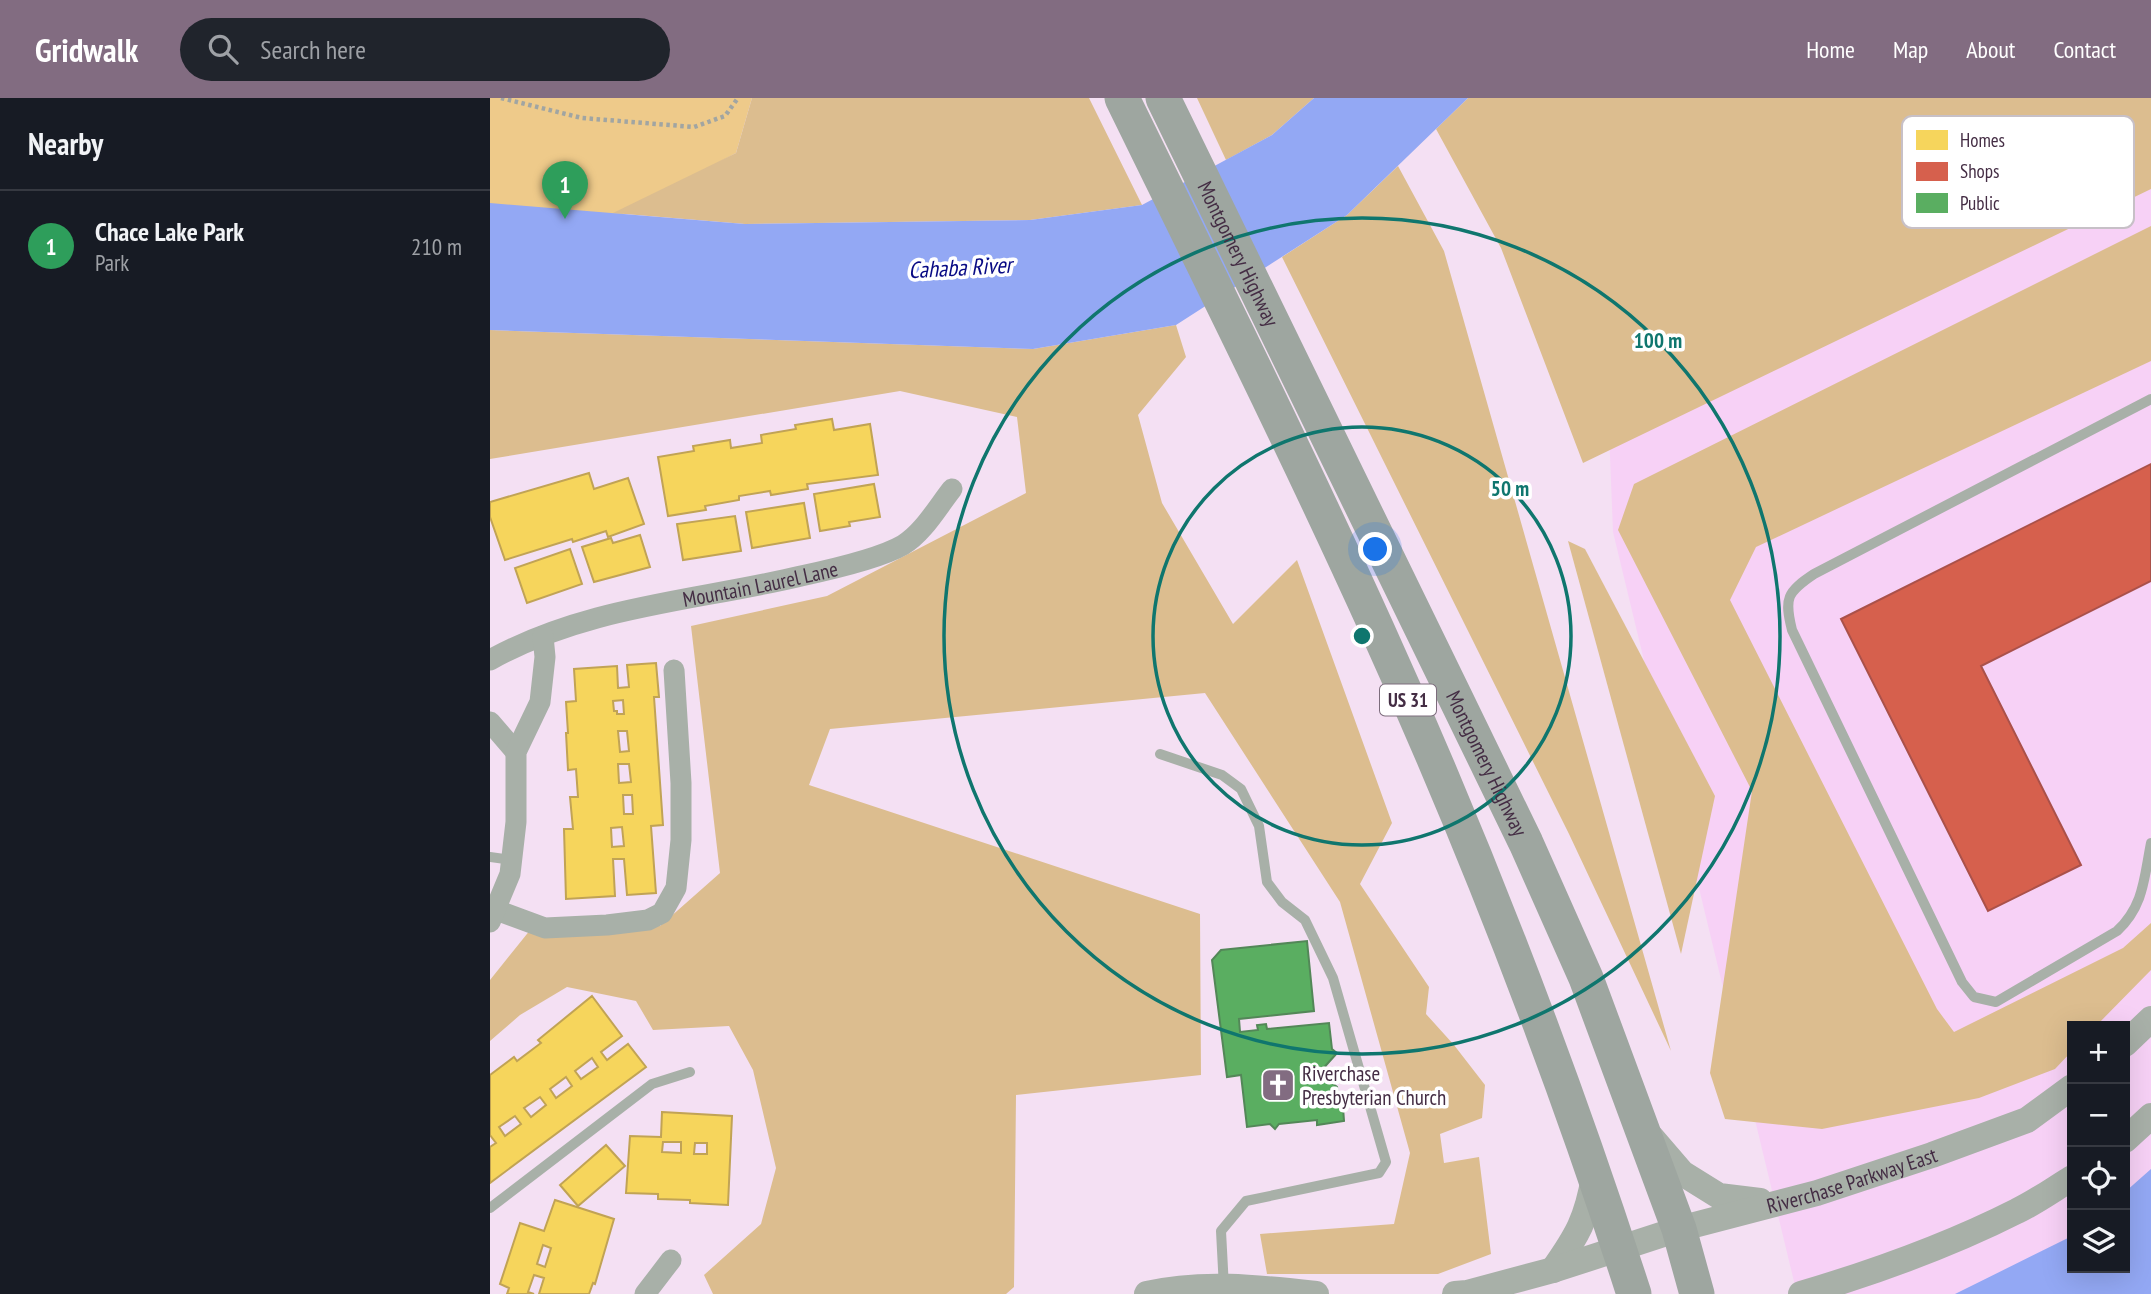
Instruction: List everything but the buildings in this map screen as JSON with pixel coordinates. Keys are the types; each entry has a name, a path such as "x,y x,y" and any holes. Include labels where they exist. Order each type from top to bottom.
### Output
{"main road":[{"name":"Montgomery Highway","path":"1122,98 1377,630 1454,807 1513,951 1634,1294"},
{"name":"Montgomery Highway","path":"1163,98 1531,855 1587,978 1679,1229 1697,1294"}],"street":[{"name":"Mountain Laurel Lane","path":"490,660 594,617 794,578 838,568 882,553 902,545 917,534 952,489"},
{"path":"543,636 545,657 540,702 516,751 516,822 510,874 493,916 545,928 648,920 662,913 676,888 681,840 681,783 674,670"},
{"path":"490,723 516,751"},
{"path":"2130,1039 2151,1019"},
{"name":"Riverchase Parkway East","path":"1455,1294 1553,1270 1679,1229 1817,1193 1932,1156 2026,1120 2067,1091"},
{"path":"2130,1135 2151,1116"},
{"path":"1643,1126 1682,1173 1719,1196 1754,1202 1817,1193"},
{"path":"1553,1270 1576,1237 1588,1208 1594,1175"},
{"path":"1801,1294 1863,1276 1950,1243 2020,1210 2067,1181"},
{"path":"645,1294 671,1260"},
{"path":"1147,1294 1188,1287 1224,1291 1256,1287 1316,1294"}],"lane":[{"path":"2151,399 1814,574 1795,587 1787,608 1792,630 1962,982 1975,997 1996,1002 2117,931 2130,919 2139,900 2151,844"},
{"path":"1160,754 1222,775 1241,789 1259,826 1266,882 1282,902 1305,920 1333,978 1386,1162 1379,1173 1246,1201 1222,1231 1224,1291"},
{"path":"490,857 512,860"},
{"path":"490,1208 652,1084 690,1072"}],"path":[{"path":"501,98 582,118 694,127 725,116 738,98"}],"shaded area":[{"path":"490,98 752,98 736,153 490,285"},
{"path":"752,98 1089,98 1142,205 1030,220 745,224 613,213 736,153"},
{"path":"1197,98 1314,98 1272,135 1226,160"},
{"path":"1468,98 2151,98 2151,189 2134,197 2134,116 1902,116 1902,228 2070,228 1583,463 1501,248 1436,129"},
{"path":"1596,98 2151,98 2151,1294 1797,1294 1613,532"},
{"path":"1398,166 1444,251 1671,1051 1569,834 1282,257 1347,215"},
{"path":"2151,226 2151,361 1756,547 1730,600 1937,1009 1954,1032 2123,948 2151,923 2151,970 2101,1021 2067,1021 2067,1056 2055,1069 1979,1098 1822,1129 1725,1119 1710,1073 1752,791 1618,530 1634,484"},
{"path":"1176,325 1186,357 1138,415 1162,503 1233,624 1297,560 1392,823 1360,884 1429,987 1426,1014 1485,1085 1482,1118 1440,1134 1444,1163 1479,1157 1491,1254 1438,1274 1267,1274 1260,1234 1394,1224 1410,1153 1340,902 1205,693 830,729 809,785 1200,914 1201,1075 1016,1095 1014,1287 1006,1294 713,1294 704,1275 761,1224 776,1168 753,1070 729,1026 653,1030 636,1001 567,987 520,1015 490,1041 490,980 539,919 660,926 720,873 691,626 827,596 1026,493 1017,417 900,391 490,459 490,330 1033,349"},
{"path":"1568,541 1585,549 1715,796 1681,954"}],"water":[{"name":"Cahaba River","path":"1314,98 1468,98 1347,215 1176,325 1033,349 490,330 490,203 745,224 1030,220 1142,205 1272,135"},
{"path":"2151,1169 2151,1294 1955,1294 2067,1238 2067,1273 2130,1273 2130,1188"}],"place":[{"name":"Chace Lake Park","path":"565,219"},
{"name":"Riverchase Presbyterian Church","path":"1278,1085"}]}
